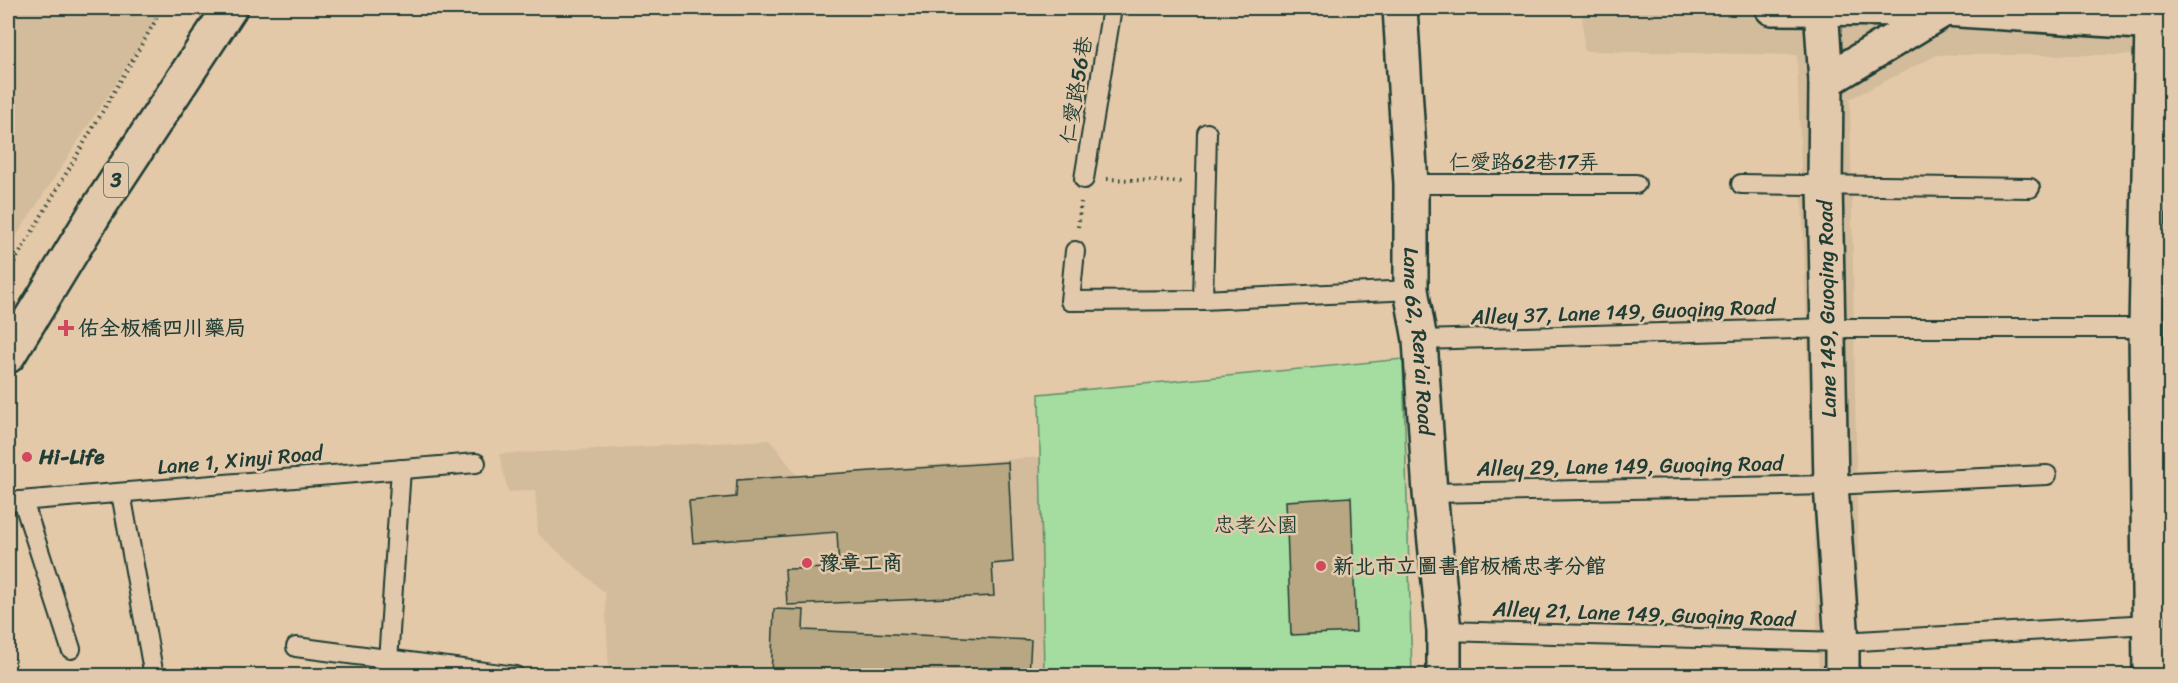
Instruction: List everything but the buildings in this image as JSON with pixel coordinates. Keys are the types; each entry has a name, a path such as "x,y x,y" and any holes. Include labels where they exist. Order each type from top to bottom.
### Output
{"street":[{"name":"3","path":"8,356 97,210 230,8"},
{"name":"Lane 62, Ren’ai Road","path":"1400,8 1411,184 1411,290 1420,340 1430,493 1444,631 1444,675"},
{"path":"1772,8 1945,8 2141,19 2150,675"},
{"name":"Lane 149, Guoqing Road","path":"1821,8 1826,81 1825,184 1831,485 1842,642 1842,675"},
{"path":"1826,81 1945,8"}],"lane":[{"name":"仁愛路56巷","path":"1084,179 1112,8"},
{"path":"1203,300 1207,134"},
{"name":"仁愛路62巷17弄","path":"1411,184 1636,184"},
{"path":"1741,184 2030,188"},
{"path":"1075,250 1070,301 1203,300 1411,290"},
{"name":"Alley 37, Lane 149, Guoqing Road","path":"1420,340 1828,328 2146,328"},
{"name":"Lane 1, Xinyi Road","path":"15,502 476,463"},
{"path":"388,667 402,469"},
{"name":"Alley 29, Lane 149, Guoqing Road","path":"1430,493 1831,485 2047,475"},
{"path":"121,493 154,675"},
{"path":"15,502 71,650"},
{"name":"Alley 21, Lane 149, Guoqing Road","path":"1444,631 1842,642 2149,624"},
{"path":"297,647 388,667 515,675"}],"path":[{"path":"8,273 156,21 155,8"},
{"path":"1075,250 1084,179 1205,182"}],"shaded area":[{"path":"8,8 165,8 8,249"},
{"path":"1582,8 2170,8 2170,55 1937,55 1850,99 1860,675 1819,675 1797,55 1584,51"},
{"name":"豫章工商","path":"770,440 797,475 1041,457 1044,675 609,675 605,593 538,534 535,490 508,492 499,454"}],"green space":[{"name":"忠孝公園","path":"1403,359 1412,675 1044,675 1039,394"}],"place":[{"name":"佑全板橋四川藥局","path":"66,328"},
{"name":"Hi-Life","path":"27,457"},
{"name":"豫章工商","path":"807,563"},
{"name":"新北市立圖書館板橋忠孝分館","path":"1321,566"}]}
